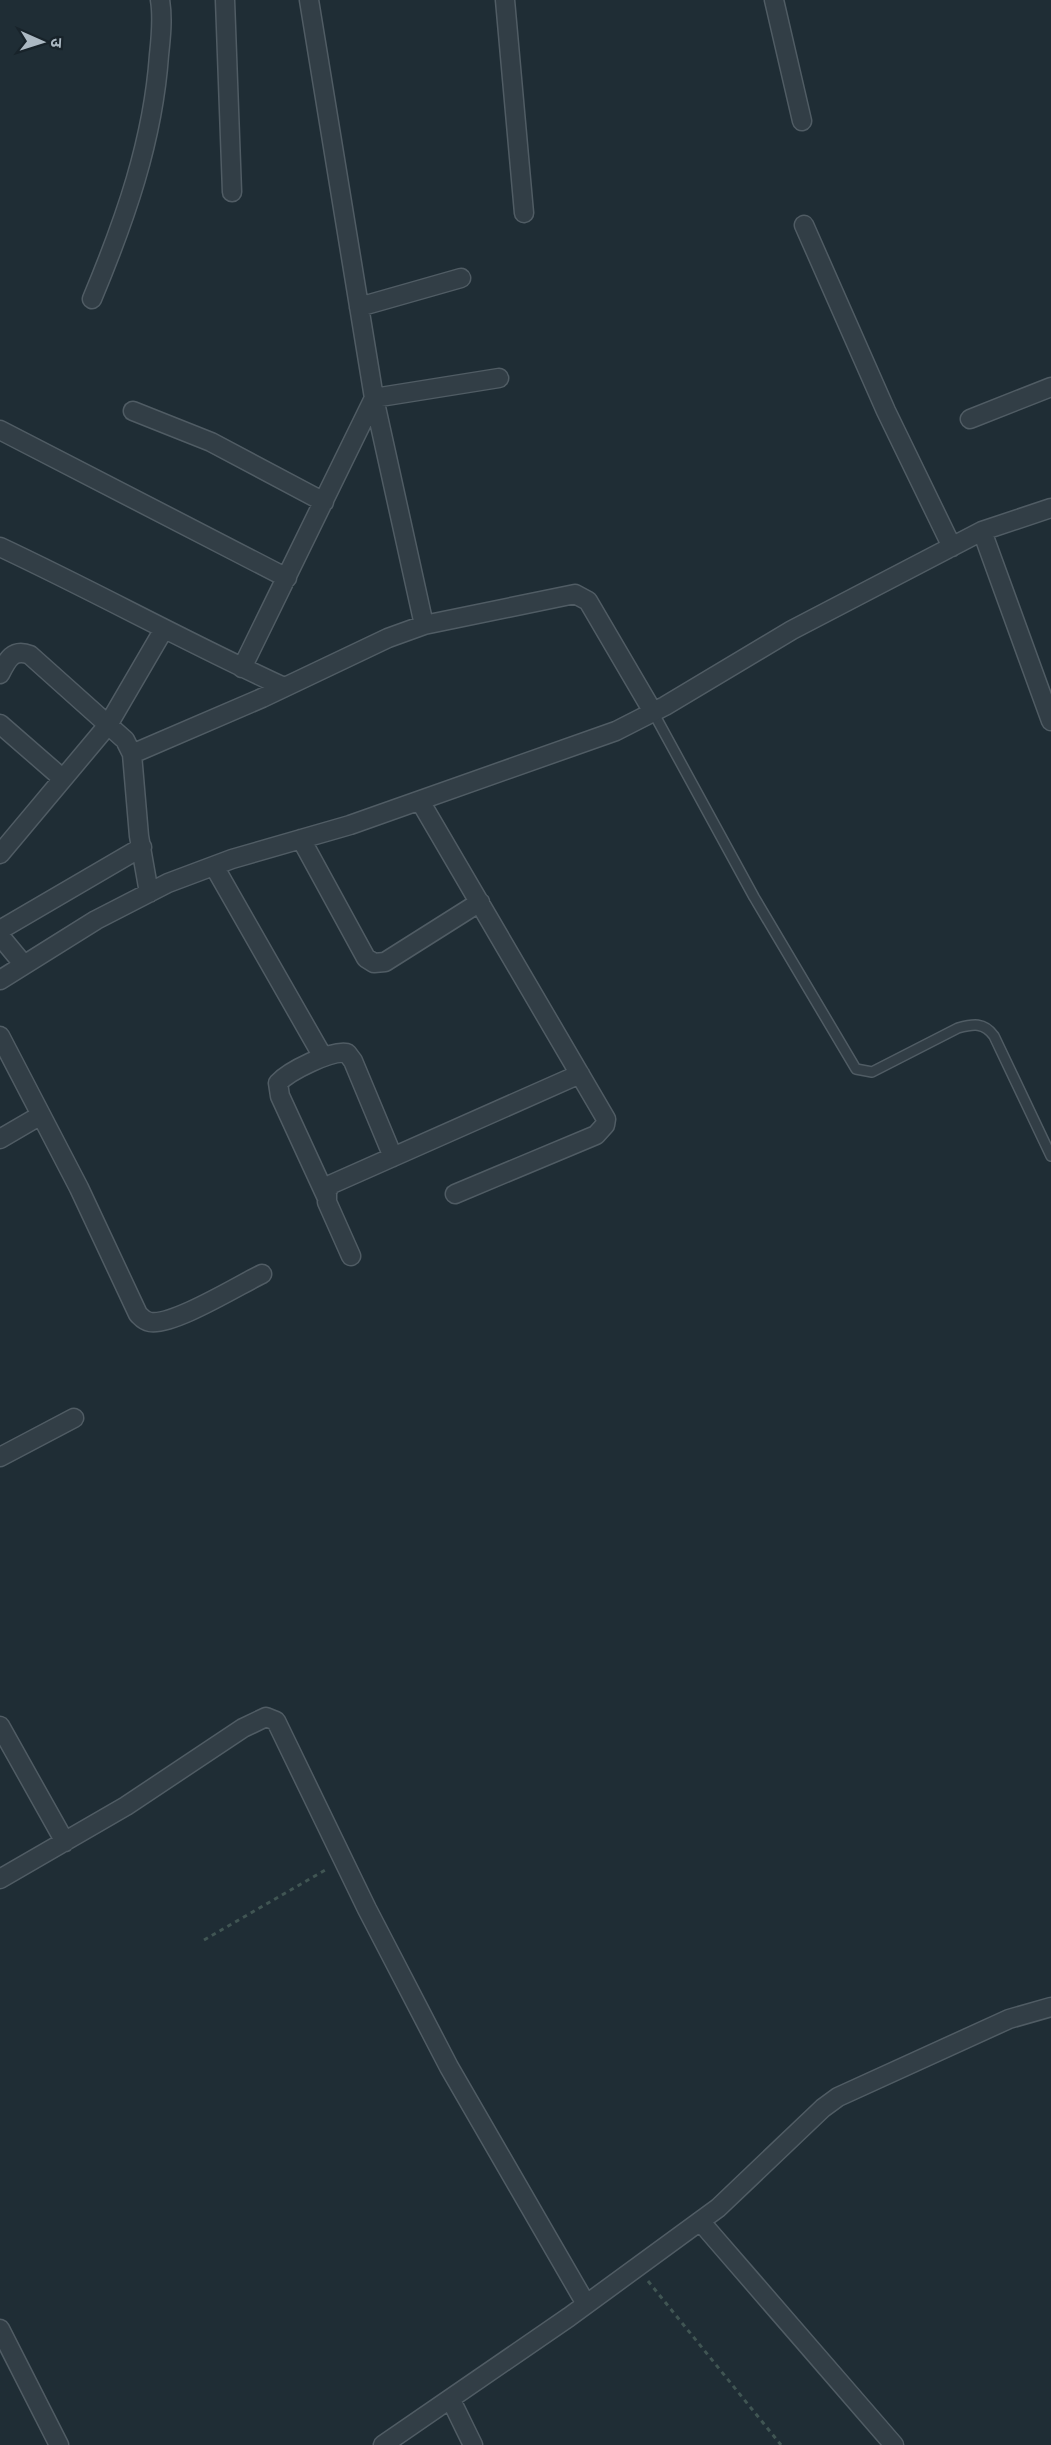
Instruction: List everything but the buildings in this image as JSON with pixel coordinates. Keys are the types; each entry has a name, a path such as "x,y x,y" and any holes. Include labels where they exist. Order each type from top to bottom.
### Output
{"street":[{"path":"92,299 122,225 144,151 157,85 160,0"},
{"path":"225,0 232,192"},
{"path":"309,0 374,398 424,625"},
{"path":"505,0 524,213"},
{"path":"774,0 802,121"},
{"path":"804,225 886,411 952,547"},
{"path":"359,307 461,278"},
{"path":"374,398 500,378"},
{"path":"970,419 1051,387"},
{"path":"242,668 374,398"},
{"path":"133,411 211,442 324,502"},
{"path":"0,430 287,579"},
{"path":"0,980 96,920 149,893 214,866 420,801 616,731 653,712 792,630 982,531 1051,508"},
{"path":"982,531 1051,722"},
{"path":"0,547 284,687"},
{"path":"132,754 388,638 424,625 580,595 588,601 653,712"},
{"path":"0,854 108,725 164,629"},
{"path":"0,674 10,656 18,653 30,655 125,740 132,754 149,893"},
{"path":"0,724 62,778"},
{"path":"420,801 606,1119 601,1131 455,1194"},
{"path":"301,839 366,958 374,963 385,962 480,902"},
{"path":"0,930 142,847"},
{"path":"214,866 323,1058"},
{"path":"0,936 24,965"},
{"path":"0,1036 79,1188 138,1314 144,1320 152,1322 171,1320 262,1274"},
{"path":"351,1256 278,1089 278,1083 283,1078 323,1058 340,1052 351,1057 393,1157"},
{"path":"326,1196 332,1184 580,1074"},
{"path":"0,1138 41,1115"},
{"path":"0,1456 74,1418"},
{"path":"0,1879 126,1806 243,1728 266,1717 276,1721 343,1860 449,2067 586,2304"},
{"path":"0,1726 65,1842"},
{"path":"383,2445 451,2400 700,2221 738,2190 823,2108 838,2097 1009,2019 1051,2007"},
{"path":"700,2221 894,2445"},
{"path":"0,2329 59,2445"},
{"path":"451,2400 474,2445"}],"lane":[{"path":"653,712 754,897 856,1069 872,1072 958,1028 982,1025 994,1036 1051,1156"}],"path":[{"path":"204,1940 343,1860"},
{"path":"637,2267 781,2445"}]}
